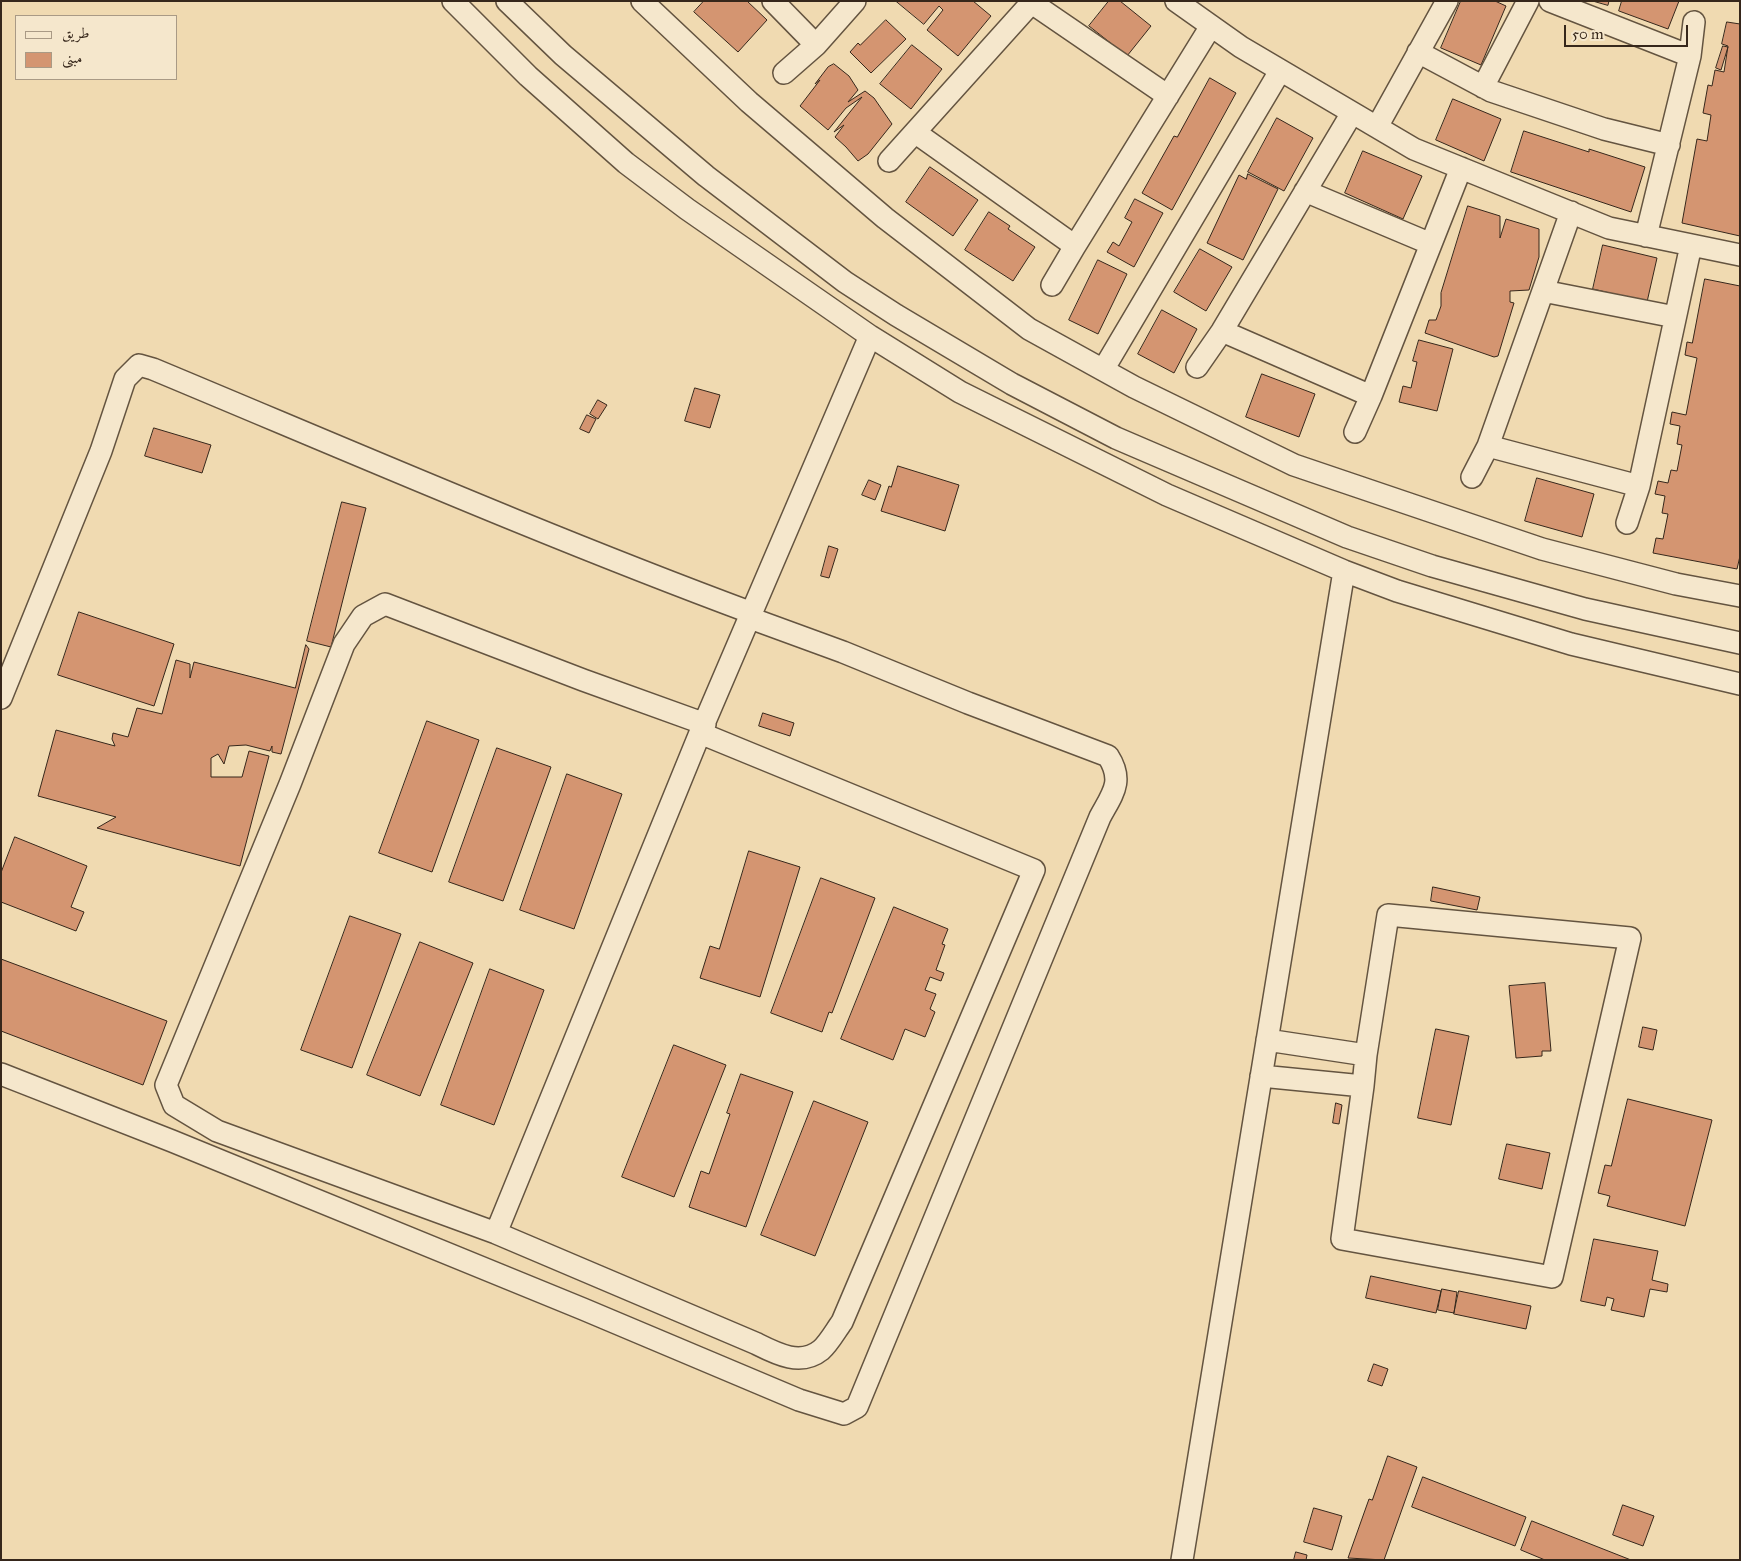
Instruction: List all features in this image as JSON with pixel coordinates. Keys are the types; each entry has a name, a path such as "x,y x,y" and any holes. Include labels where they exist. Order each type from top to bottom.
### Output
{"street":[{"path":"453,1 528,76 626,163 695,214 870,336 960,392 1167,495 1344,571 1397,591 1571,644 1740,684"},
{"path":"506,1 563,55 706,176 845,282 995,374 1107,434 1348,537 1432,566 1585,609 1740,644"},
{"path":"642,1 749,102 885,218 1029,329 1134,387 1294,465 1542,549 1676,584 1740,596"},
{"path":"773,1 816,45"},
{"path":"784,73 816,45 855,1"},
{"path":"1176,1 1240,47 1414,149 1609,228 1740,255"},
{"path":"1377,127 1447,1"},
{"path":"1483,86 1528,1"},
{"path":"1550,1 1690,56"},
{"path":"890,161 1033,2 1168,96"},
{"path":"1646,236 1690,56 1694,22"},
{"path":"1052,285 1211,26"},
{"path":"1418,52 1491,91 1604,130 1669,146"},
{"path":"1103,370 1280,71"},
{"path":"1197,367 1222,331 1352,112"},
{"path":"916,133 1075,246"},
{"path":"1355,432 1461,168"},
{"path":"1305,191 1431,244"},
{"path":"1472,477 1488,446 1571,212"},
{"path":"1627,523 1639,486 1691,245"},
{"path":"1543,291 1675,317"},
{"path":"1222,331 1371,396"},
{"path":"496,1233 702,728 870,336"},
{"path":"1,698 101,451 125,379 139,365 153,369 751,616 968,703 1108,756 1114,766 1117,778 857,1407 844,1414 799,1400 583,1309 182,1145 1,1074"},
{"path":"1488,446 1639,486"},
{"path":"1182,1560 1344,571"},
{"path":"385,604 702,728 1034,870 842,1322 822,1350 808,1357 782,1357 755,1343 496,1233 217,1131 174,1104 166,1086 290,784 344,644 363,616 385,604"},
{"path":"1388,915 1630,938 1552,1277 1342,1238 1363,1086 1366,1055 1388,915"},
{"path":"1267,1040 1366,1055"},
{"path":"1261,1076 1363,1086"}],"building":[{"path":"704,1 747,1 767,20 738,52 694,12"},
{"path":"896,1 973,1 991,16 958,56 927,30 943,10 939,6 924,24"},
{"path":"1109,1 1120,1 1151,26 1127,56 1089,26"},
{"path":"1461,1 1495,1 1506,6 1481,65 1441,48"},
{"path":"1593,1 1609,1 1608,5"},
{"path":"1622,1 1679,1 1668,29 1619,11"},
{"path":"886,20 906,39 871,73 850,52"},
{"path":"1727,22 1740,24 1740,236 1682,223 1697,139 1707,141 1711,115 1703,113 1708,85 1712,86 1715,70 1724,72 1728,46 1722,44"},
{"path":"912,45 942,69 911,109 880,84"},
{"path":"1723,46 1728,47 1721,70 1716,68"},
{"path":"834,64 849,76 858,90 848,102 865,91 874,98 892,124 868,154 858,161 835,137 844,125 834,132 862,97 846,108 828,130 800,106 828,67"},
{"path":"1210,78 1236,93 1172,210 1142,193 1174,136 1177,137"},
{"path":"1453,99 1501,119 1484,161 1436,140"},
{"path":"1277,118 1313,138 1284,191 1248,172"},
{"path":"1524,131 1589,152 1589,149 1645,167 1631,212 1511,172"},
{"path":"1363,151 1422,176 1403,219 1345,193"},
{"path":"930,167 978,200 953,236 906,202"},
{"path":"1248,174 1278,189 1243,260 1207,243 1239,175 1246,179"},
{"path":"1135,199 1163,213 1134,267 1107,252 1113,242 1119,246 1132,222 1125,218"},
{"path":"1468,206 1500,216 1500,238 1506,219 1539,229 1539,257 1529,290 1510,291 1510,302 1514,303 1498,356 1494,357 1425,333 1429,320 1436,320 1441,306 1441,293"},
{"path":"989,212 1010,226 1008,229 1035,247 1013,281 965,250"},
{"path":"1603,245 1657,258 1647,302 1593,289"},
{"path":"1200,249 1232,267 1206,311 1174,292"},
{"path":"1098,260 1127,274 1098,334 1069,320"},
{"path":"1705,279 1740,286 1740,556 1737,569 1653,553 1656,538 1663,539 1668,514 1662,513 1665,496 1655,494 1658,481 1668,483 1671,470 1677,471 1682,445 1677,444 1680,426 1670,424 1672,412 1686,415 1697,358 1685,355 1687,342 1692,343"},
{"path":"1162,310 1197,329 1174,373 1138,354"},
{"path":"1419,340 1453,349 1437,411 1399,402 1403,386 1411,388 1417,362 1413,361"},
{"path":"1262,374 1315,394 1299,437 1246,417"},
{"path":"695,388 720,395 710,428 685,421"},
{"path":"598,400 607,405 598,419 590,414"},
{"path":"587,415 596,419 589,433 580,429"},
{"path":"154,428 211,445 202,473 145,456"},
{"path":"898,466 959,485 945,531 881,511"},
{"path":"1537,478 1594,494 1582,537 1525,521"},
{"path":"869,480 881,485 875,500 862,495"},
{"path":"342,502 366,508 331,647 307,641"},
{"path":"829,546 838,549 829,578 821,576"},
{"path":"79,612 174,644 154,706 58,675"},
{"path":"306,645 309,649 281,754 272,752 272,746 270,751 246,745 229,746 224,764 218,754 211,758 211,777 242,777 249,751 269,756 240,866 97,828 116,817 38,796 56,730 115,746 112,739 113,733 128,737 137,708 162,714 176,660 190,664 190,678 194,662 295,688"},
{"path":"763,713 794,723 790,736 759,726"},
{"path":"427,721 479,740 432,872 379,853"},
{"path":"497,748 551,767 503,901 449,882"},
{"path":"567,774 622,794 574,929 520,910"},
{"path":"15,837 87,866 71,907 84,912 76,931 1,902 1,873"},
{"path":"749,851 800,867 760,997 700,978 710,946 719,949"},
{"path":"821,878 875,898 832,1013 829,1012 822,1032 771,1013"},
{"path":"1433,887 1480,897 1477,910 1431,901"},
{"path":"894,907 948,929 942,944 945,945 936,970 944,973 941,981 930,977 925,990 936,994 930,1009 935,1012 925,1037 905,1029 893,1060 841,1039"},
{"path":"350,916 401,934 352,1068 301,1050"},
{"path":"420,942 473,963 420,1096 367,1075"},
{"path":"1,959 167,1021 143,1085 1,1031"},
{"path":"490,969 544,990 494,1125 441,1105"},
{"path":"1545,983 1551,1051 1542,1051 1542,1056 1516,1058 1509,986"},
{"path":"1643,1027 1657,1030 1653,1050 1639,1047"},
{"path":"1436,1029 1469,1036 1451,1125 1418,1118"},
{"path":"674,1045 726,1065 674,1197 622,1177"},
{"path":"741,1074 793,1092 746,1227 689,1207 701,1171 709,1174 730,1114 727,1113"},
{"path":"1628,1099 1712,1120 1685,1226 1607,1206 1610,1196 1598,1193 1605,1165 1611,1166"},
{"path":"814,1101 868,1122 815,1256 761,1235"},
{"path":"1336,1103 1342,1105 1339,1124 1333,1123"},
{"path":"1507,1144 1550,1153 1542,1189 1499,1179"},
{"path":"1594,1239 1658,1251 1652,1280 1668,1284 1667,1292 1650,1289 1644,1317 1611,1310 1614,1299 1607,1297 1605,1306 1581,1301"},
{"path":"1371,1276 1441,1291 1436,1313 1366,1298"},
{"path":"1442,1289 1457,1292 1454,1313 1438,1310"},
{"path":"1459,1291 1531,1306 1526,1329 1454,1314"},
{"path":"1374,1364 1388,1369 1382,1386 1368,1381"},
{"path":"1388,1456 1417,1467 1384,1560 1348,1558 1369,1499 1372,1500"},
{"path":"1423,1477 1526,1517 1515,1546 1412,1507"},
{"path":"1623,1505 1654,1516 1643,1546 1613,1535"},
{"path":"1314,1508 1342,1516 1332,1550 1304,1542"},
{"path":"1532,1521 1631,1560 1545,1560 1521,1550"},
{"path":"1296,1552 1307,1555 1306,1560 1294,1560"}]}
